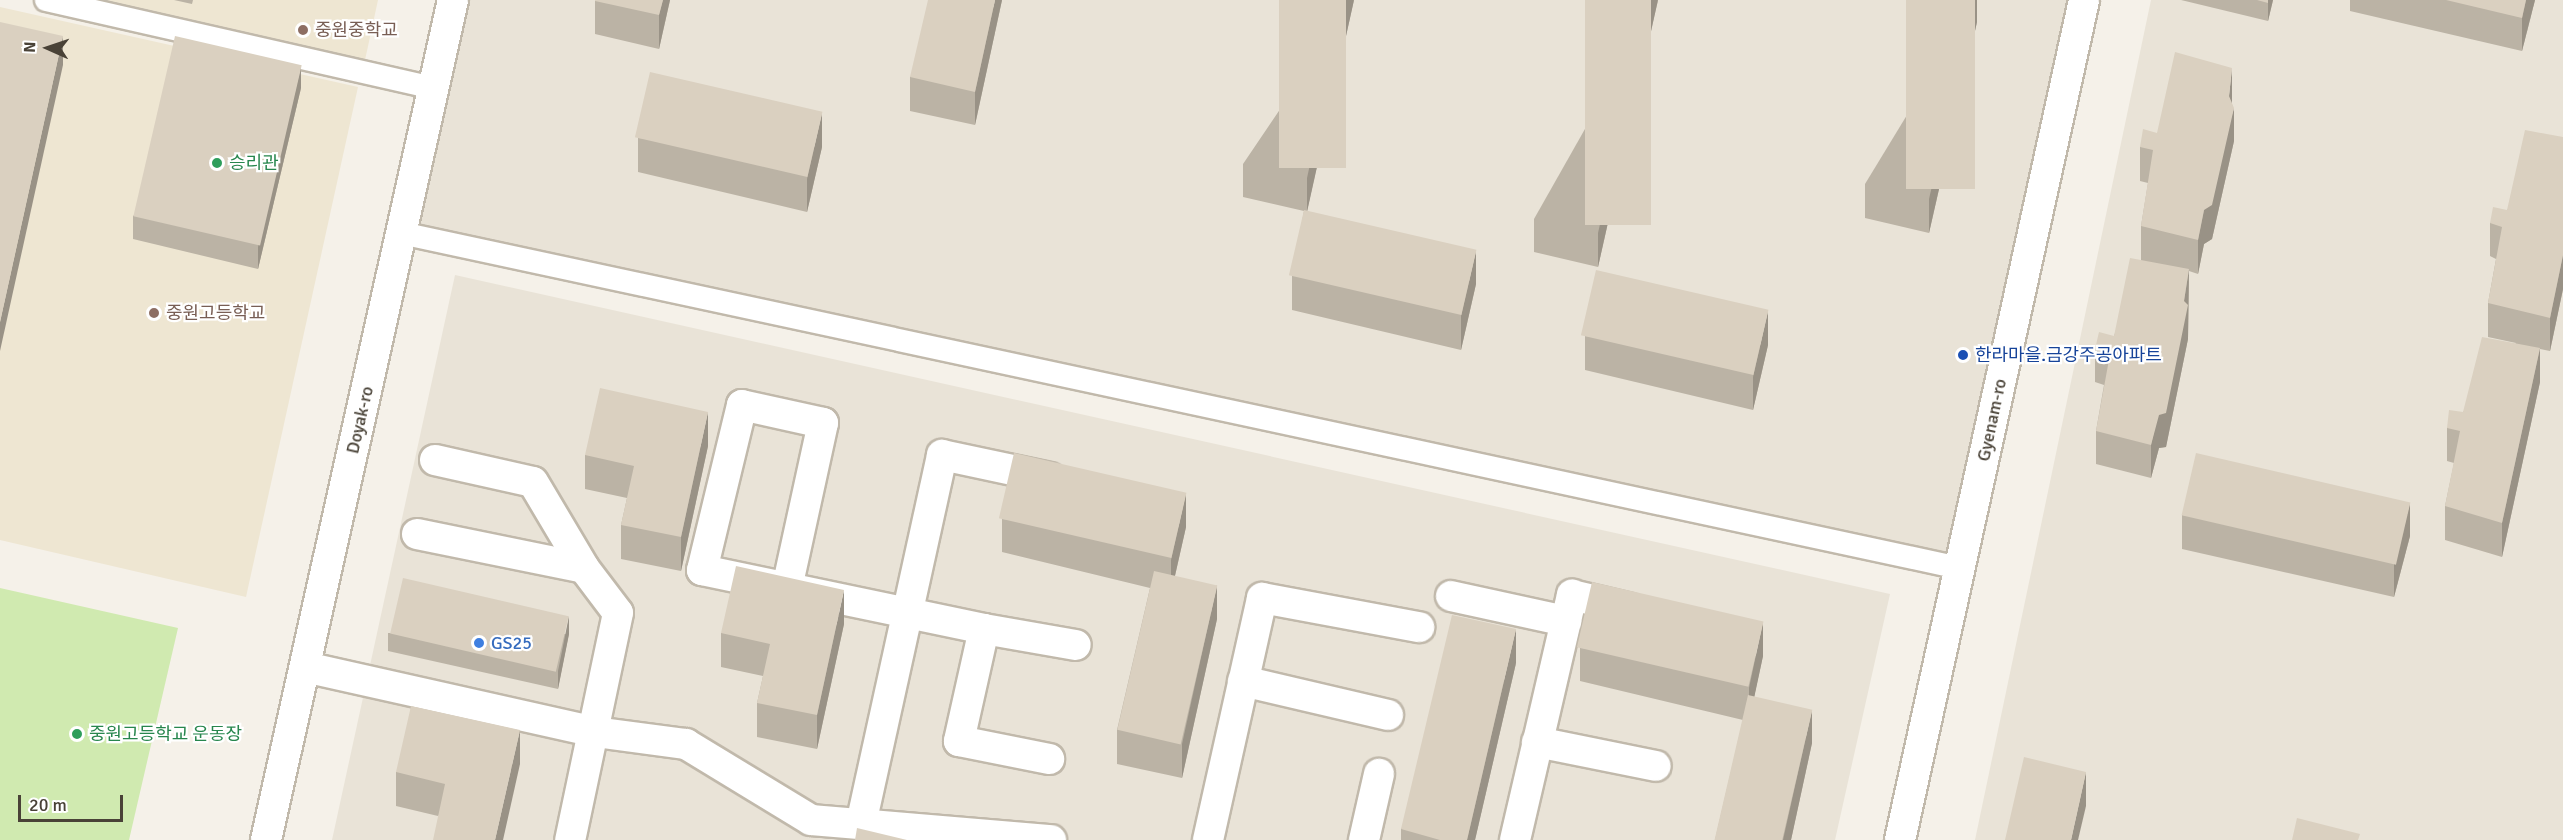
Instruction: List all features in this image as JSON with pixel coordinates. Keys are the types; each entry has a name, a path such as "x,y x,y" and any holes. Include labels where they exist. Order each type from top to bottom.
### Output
{"street":[{"path":"46,0 433,88"},
{"name":"Doyak-ro","path":"267,840 453,0"},
{"name":"Gyenam-ro","path":"1900,840 2084,0"},
{"path":"401,233 1960,568"},
{"path":"787,588 823,423 742,405 702,570 787,588 984,629 1076,645"},
{"path":"861,824 942,455 1081,485"},
{"path":"435,460 533,482 584,568 618,613 595,732 570,840"},
{"path":"417,534 584,568"},
{"path":"1515,840 1572,595 1651,613"},
{"path":"1451,596 1566,621"},
{"path":"1208,840 1262,598 1419,627"},
{"path":"984,629 959,741 1049,759"},
{"path":"305,667 595,732 686,744 809,830 861,824 1051,840"},
{"path":"1244,681 1388,715"},
{"path":"1537,742 1656,766"},
{"path":"1364,840 1379,774"}],"shaded area":[{"name":"중원중학교","path":"104,0 378,0 365,60"},
{"path":"453,0 2084,0 1960,568 401,233"},
{"path":"2151,0 2563,0 2563,840 1975,840"},
{"name":"중원고등학교","path":"0,7 358,87 246,597 0,540"},
{"path":"455,275 1890,594 1835,840 332,840"}],"green space":[{"name":"중원고등학교 운동장","path":"0,588 178,628 129,840 0,840"}],"building":[{"path":"595,0 663,0 659,15"},
{"path":"928,0 995,0 975,92 910,77"},
{"path":"1279,0 1346,0 1346,168 1279,168"},
{"path":"1585,0 1651,0 1651,225 1585,225"},
{"path":"1906,0 1975,0 1975,189 1906,189"},
{"path":"2446,0 2526,0 2522,18"},
{"path":"0,22 63,36 0,322"},
{"name":"승리관","path":"175,36 302,65 260,246 133,216"},
{"path":"2175,52 2232,68 2229,96 2234,108 2212,205 2204,210 2198,240 2141,226 2153,150 2140,147 2143,129 2157,133"},
{"path":"650,72 822,112 807,177 635,137"},
{"path":"2525,130 2563,137 2563,255 2550,318 2488,303 2502,227 2490,223 2493,207 2507,210"},
{"path":"1304,210 1476,250 1461,315 1289,275"},
{"path":"2130,258 2189,269 2184,301 2188,305 2166,413 2159,415 2151,445 2096,431 2110,354 2095,349 2099,332 2114,336"},
{"path":"1596,270 1768,310 1753,375 1581,335"},
{"path":"2482,337 2540,348 2502,523 2445,506 2460,431 2447,428 2449,410 2463,412"},
{"path":"600,388 708,412 681,537 621,525 634,466 585,455"},
{"path":"1014,453 1186,493 1171,558 999,518"},
{"path":"2196,453 2410,502 2396,565 2182,515"},
{"path":"736,566 844,590 817,715 757,703 770,644 721,633"},
{"path":"1154,571 1217,586 1181,744 1117,730"},
{"path":"403,578 569,616 556,672 390,634"},
{"path":"1592,582 1763,622 1748,687 1577,647"},
{"path":"1452,615 1516,629 1467,840 1440,840 1401,829"},
{"path":"1748,695 1812,710 1782,840 1715,840"},
{"path":"411,706 520,730 495,840 433,840 445,784 396,772"},
{"path":"2024,757 2086,772 2071,840 2005,840"},
{"path":"2297,818 2360,834 2358,840 2292,840"},
{"path":"857,828 907,840 855,840"}],"place":[{"name":"중원중학교","path":"303,30"},
{"name":"승리관","path":"217,163"},
{"name":"중원고등학교","path":"154,313"},
{"name":"한라마을.금강주공아파트","path":"1963,355"},
{"name":"GS25","path":"479,643"},
{"name":"중원고등학교 운동장","path":"77,734"}]}
